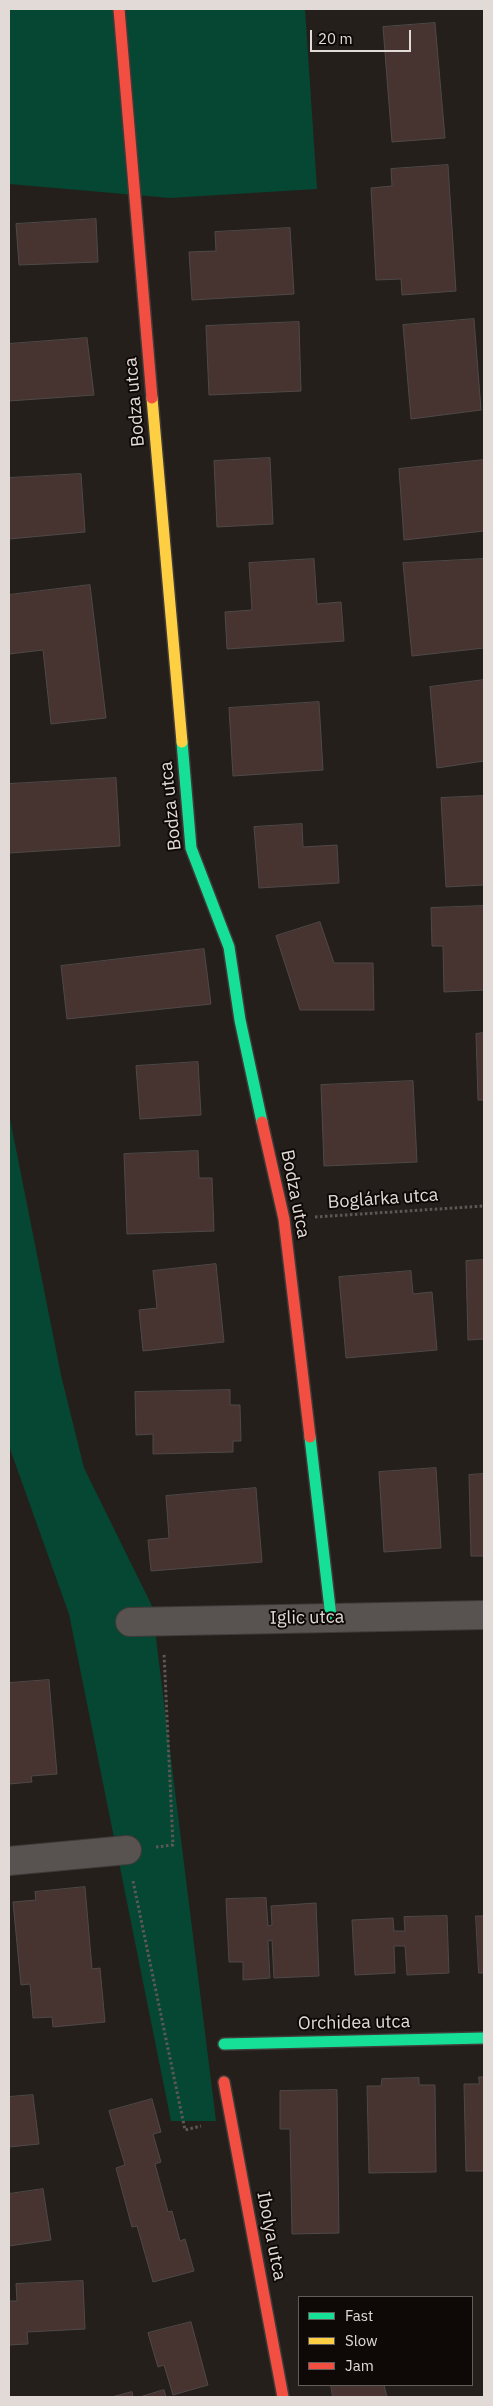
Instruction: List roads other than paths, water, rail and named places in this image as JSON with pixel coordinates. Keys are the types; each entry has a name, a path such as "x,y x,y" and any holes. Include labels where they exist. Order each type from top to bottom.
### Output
{"street":[{"name":"Bodza utca","path":"119,9 191,848 229,947 240,1020 284,1219 331,1617"},
{"name":"Iglic utca","path":"130,1622 484,1615"},
{"path":"9,1861 127,1850"},
{"name":"Orchidea utca","path":"224,2044 484,2038"},
{"name":"Ibolya utca","path":"224,2082 283,2397"}]}
